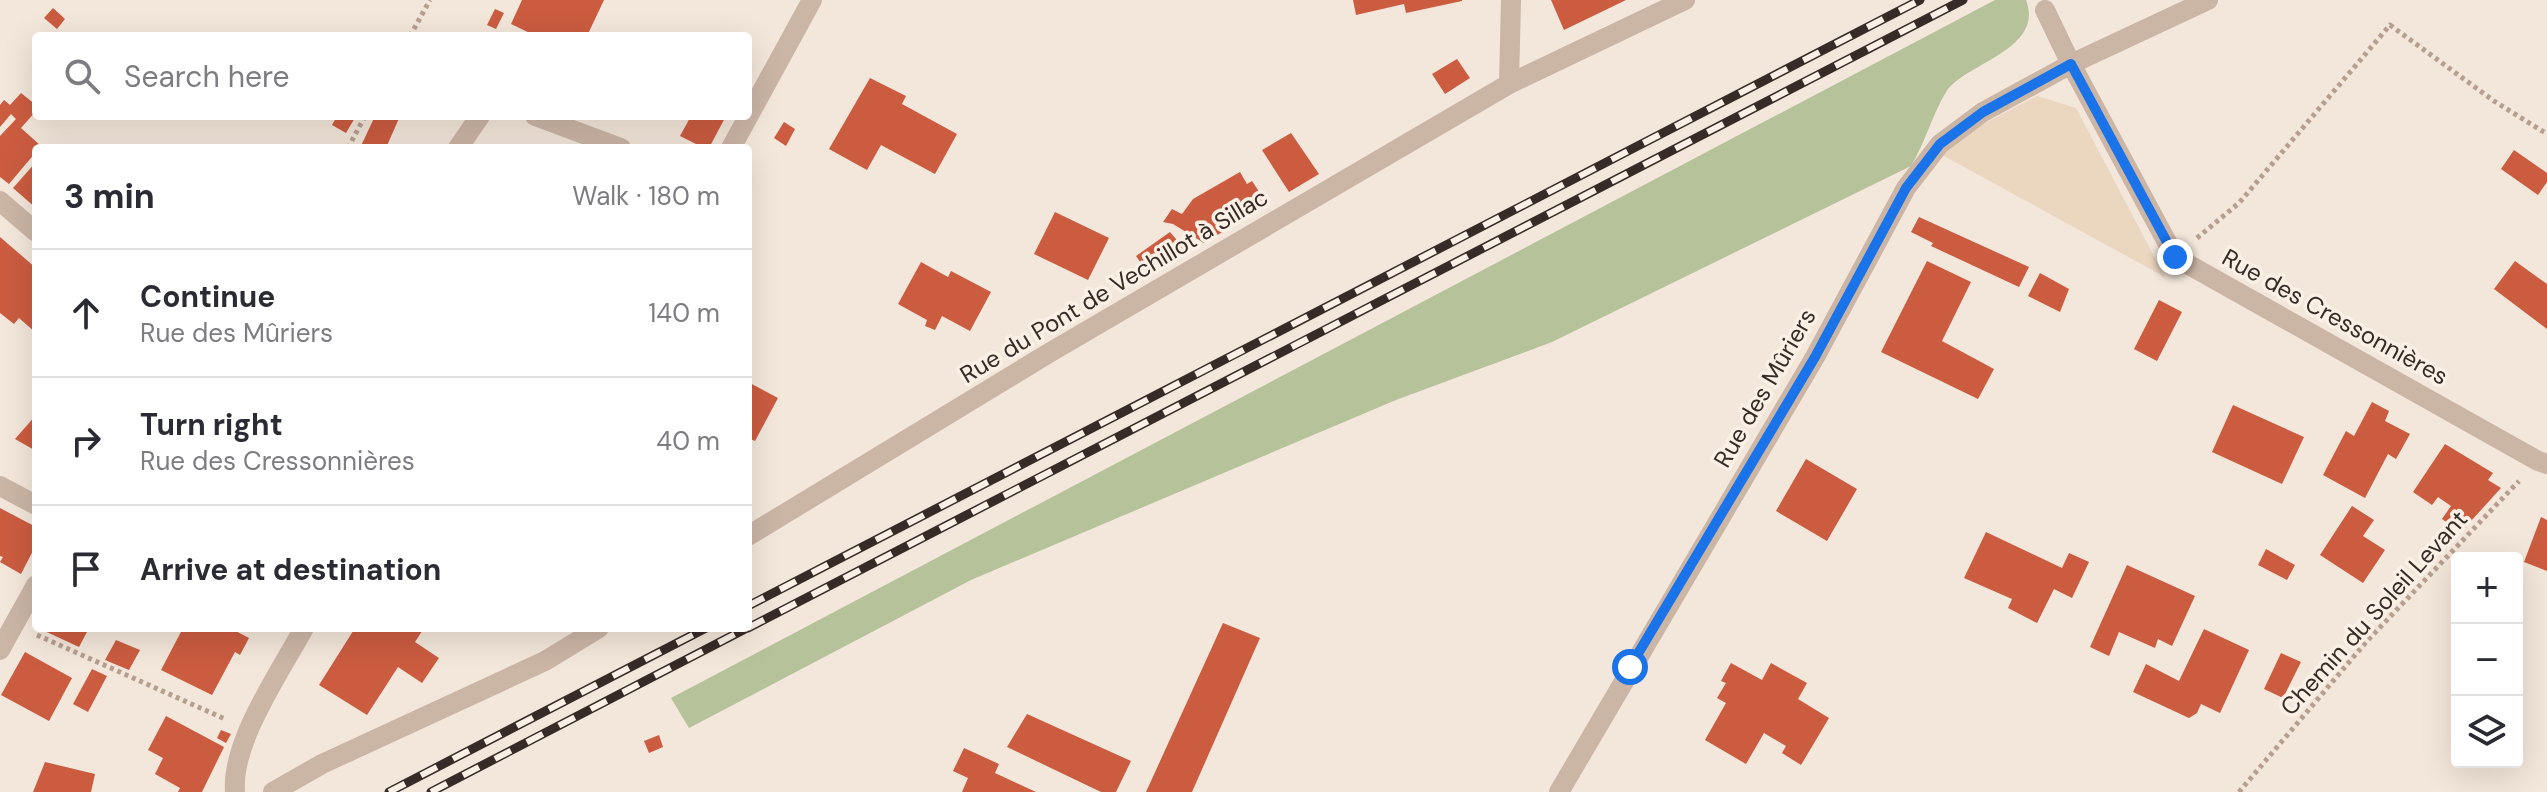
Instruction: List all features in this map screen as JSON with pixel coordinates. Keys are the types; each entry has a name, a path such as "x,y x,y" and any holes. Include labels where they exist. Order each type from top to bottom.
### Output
{"street":[{"path":"752,110 812,0"},
{"path":"1509,84 1511,0"},
{"name":"Rue du Pont de Vechillot à Sillac","path":"752,534 1049,353 1509,84 1685,0"},
{"name":"Rue des Mûriers","path":"1559,792 1815,357 1906,188 1940,144 1983,112 2071,64 2208,0"},
{"path":"2045,10 2175,257"},
{"path":"461,144 477,120"},
{"path":"546,120 610,144"},
{"path":"733,144 746,120"},
{"path":"0,201 32,229"},
{"name":"Rue des Cressonnières","path":"2175,257 2543,462"},
{"path":"0,486 32,503"},
{"path":"0,650 32,592"},
{"path":"235,792 237,758 302,632"},
{"path":"273,792 322,764 545,661 592,632"}],"path":[{"path":"412,32 430,0"},
{"path":"2175,257 2239,203 2390,25 2494,101 2547,134"},
{"path":"350,144 363,120"},
{"name":"Chemin du Soleil Levant","path":"2239,792 2367,641 2543,462"},
{"path":"14,625 250,730"}],"green space":[{"path":"1995,0 2026,0 2029,17 2024,31 2000,54 1969,72 1946,92 1911,166 1552,342 1396,400 971,580 689,728 671,698"}],"shaded area":[{"path":"2037,96 2076,108 2165,277 1942,155 1976,128"}],"building":[{"path":"522,0 604,0 589,32 528,32 511,24"},
{"path":"1353,0 1462,1 1406,13 1404,4 1356,15"},
{"path":"1551,0 1626,0 1564,30"},
{"path":"53,8 65,19 57,29 44,18"},
{"path":"495,9 504,13 496,29 487,25"},
{"path":"1457,59 1470,78 1445,94 1432,74"},
{"path":"870,78 906,96 902,104 957,134 935,174 881,145 867,170 829,149"},
{"path":"21,93 32,102 32,116 21,128 39,144 32,144 32,157 9,184 0,177 0,136 16,119 11,114 0,127 0,105 4,100 10,105"},
{"path":"335,120 354,120 346,133 332,125"},
{"path":"373,120 398,120 388,144 362,144"},
{"path":"689,120 724,120 711,144 696,144 680,136"},
{"path":"784,122 795,129 786,146 774,138"},
{"path":"1291,133 1319,174 1289,192 1262,150"},
{"path":"2514,150 2547,173 2547,182 2538,195 2501,169"},
{"path":"32,167 32,205 13,188"},
{"path":"1240,172 1247,184 1252,181 1268,205 1204,243 1173,224 1163,222 1172,209 1182,214 1193,199"},
{"path":"1055,212 1109,238 1088,280 1034,254"},
{"path":"1919,217 2029,267 2019,287 1931,246 1933,243 1911,232"},
{"path":"1170,232 1187,252 1150,276 1136,256"},
{"path":"0,237 32,265 32,329 19,318 14,324 0,313"},
{"path":"1927,261 1971,282 1942,341 1994,369 1978,399 1881,352"},
{"path":"2515,261 2547,284 2547,329 2494,289"},
{"path":"921,262 948,277 951,271 991,292 970,331 942,316 935,330 925,326 927,320 898,304"},
{"path":"2040,273 2069,289 2060,312 2028,296"},
{"path":"2159,300 2182,312 2157,361 2134,349"},
{"path":"752,384 778,398 755,441 752,440"},
{"path":"2372,402 2389,411 2385,421 2410,434 2396,459 2388,454 2365,498 2323,475 2346,431 2354,436"},
{"path":"2233,405 2304,437 2282,484 2212,452"},
{"path":"32,420 32,449 15,439"},
{"path":"2445,444 2493,473 2488,480 2501,488 2461,532 2442,519 2451,506 2438,497 2432,505 2413,492"},
{"path":"1806,459 1857,489 1827,541 1776,511"},
{"path":"2352,506 2374,520 2363,536 2385,550 2363,583 2320,555"},
{"path":"0,508 32,525 32,553 21,574 0,562 3,557 0,556"},
{"path":"2541,517 2547,520 2547,571 2524,562"},
{"path":"1986,532 2062,568 2069,553 2089,562 2072,598 2054,589 2037,623 2008,608 2012,599 1964,578"},
{"path":"2266,549 2295,565 2287,580 2258,565"},
{"path":"2127,565 2195,596 2172,646 2158,639 2155,648 2119,632 2109,656 2090,647"},
{"path":"1223,623 1260,638 1192,792 1146,792"},
{"path":"2204,629 2249,650 2220,713 2201,704 2197,713 2189,718 2133,692 2146,664 2179,681"},
{"path":"47,632 87,632 79,647"},
{"path":"181,632 238,632 249,638 240,655 235,652 212,695 161,670"},
{"path":"352,632 421,632 415,642 439,658 422,683 398,667 367,715 319,685"},
{"path":"116,640 140,650 129,670 105,660"},
{"path":"25,652 72,678 49,721 1,695"},
{"path":"2281,653 2301,662 2283,698 2264,689"},
{"path":"1731,663 1762,680 1771,663 1807,683 1798,699 1829,718 1801,765 1782,753 1786,746 1764,733 1746,764 1705,740 1726,703 1717,698 1726,683 1721,681"},
{"path":"92,669 107,676 88,712 73,704"},
{"path":"1027,714 1131,761 1116,792 1101,792 1007,747"},
{"path":"166,716 224,747 202,792 178,792 180,788 155,774 163,758 148,750"},
{"path":"221,730 231,734 226,743 217,738"},
{"path":"659,735 663,747 649,753 644,741"},
{"path":"964,748 999,764 995,773 1036,792 962,792 968,778 953,771"},
{"path":"45,762 95,774 91,792 33,792"}],"railway":[{"path":"752,604 1920,0"},
{"path":"752,626 1963,0"},
{"path":"389,792 698,632"},
{"path":"431,792 739,632"}],"route":[{"path":"1630,667 1815,357 1906,188 1940,144 1983,112 2071,64 2175,257"}]}
